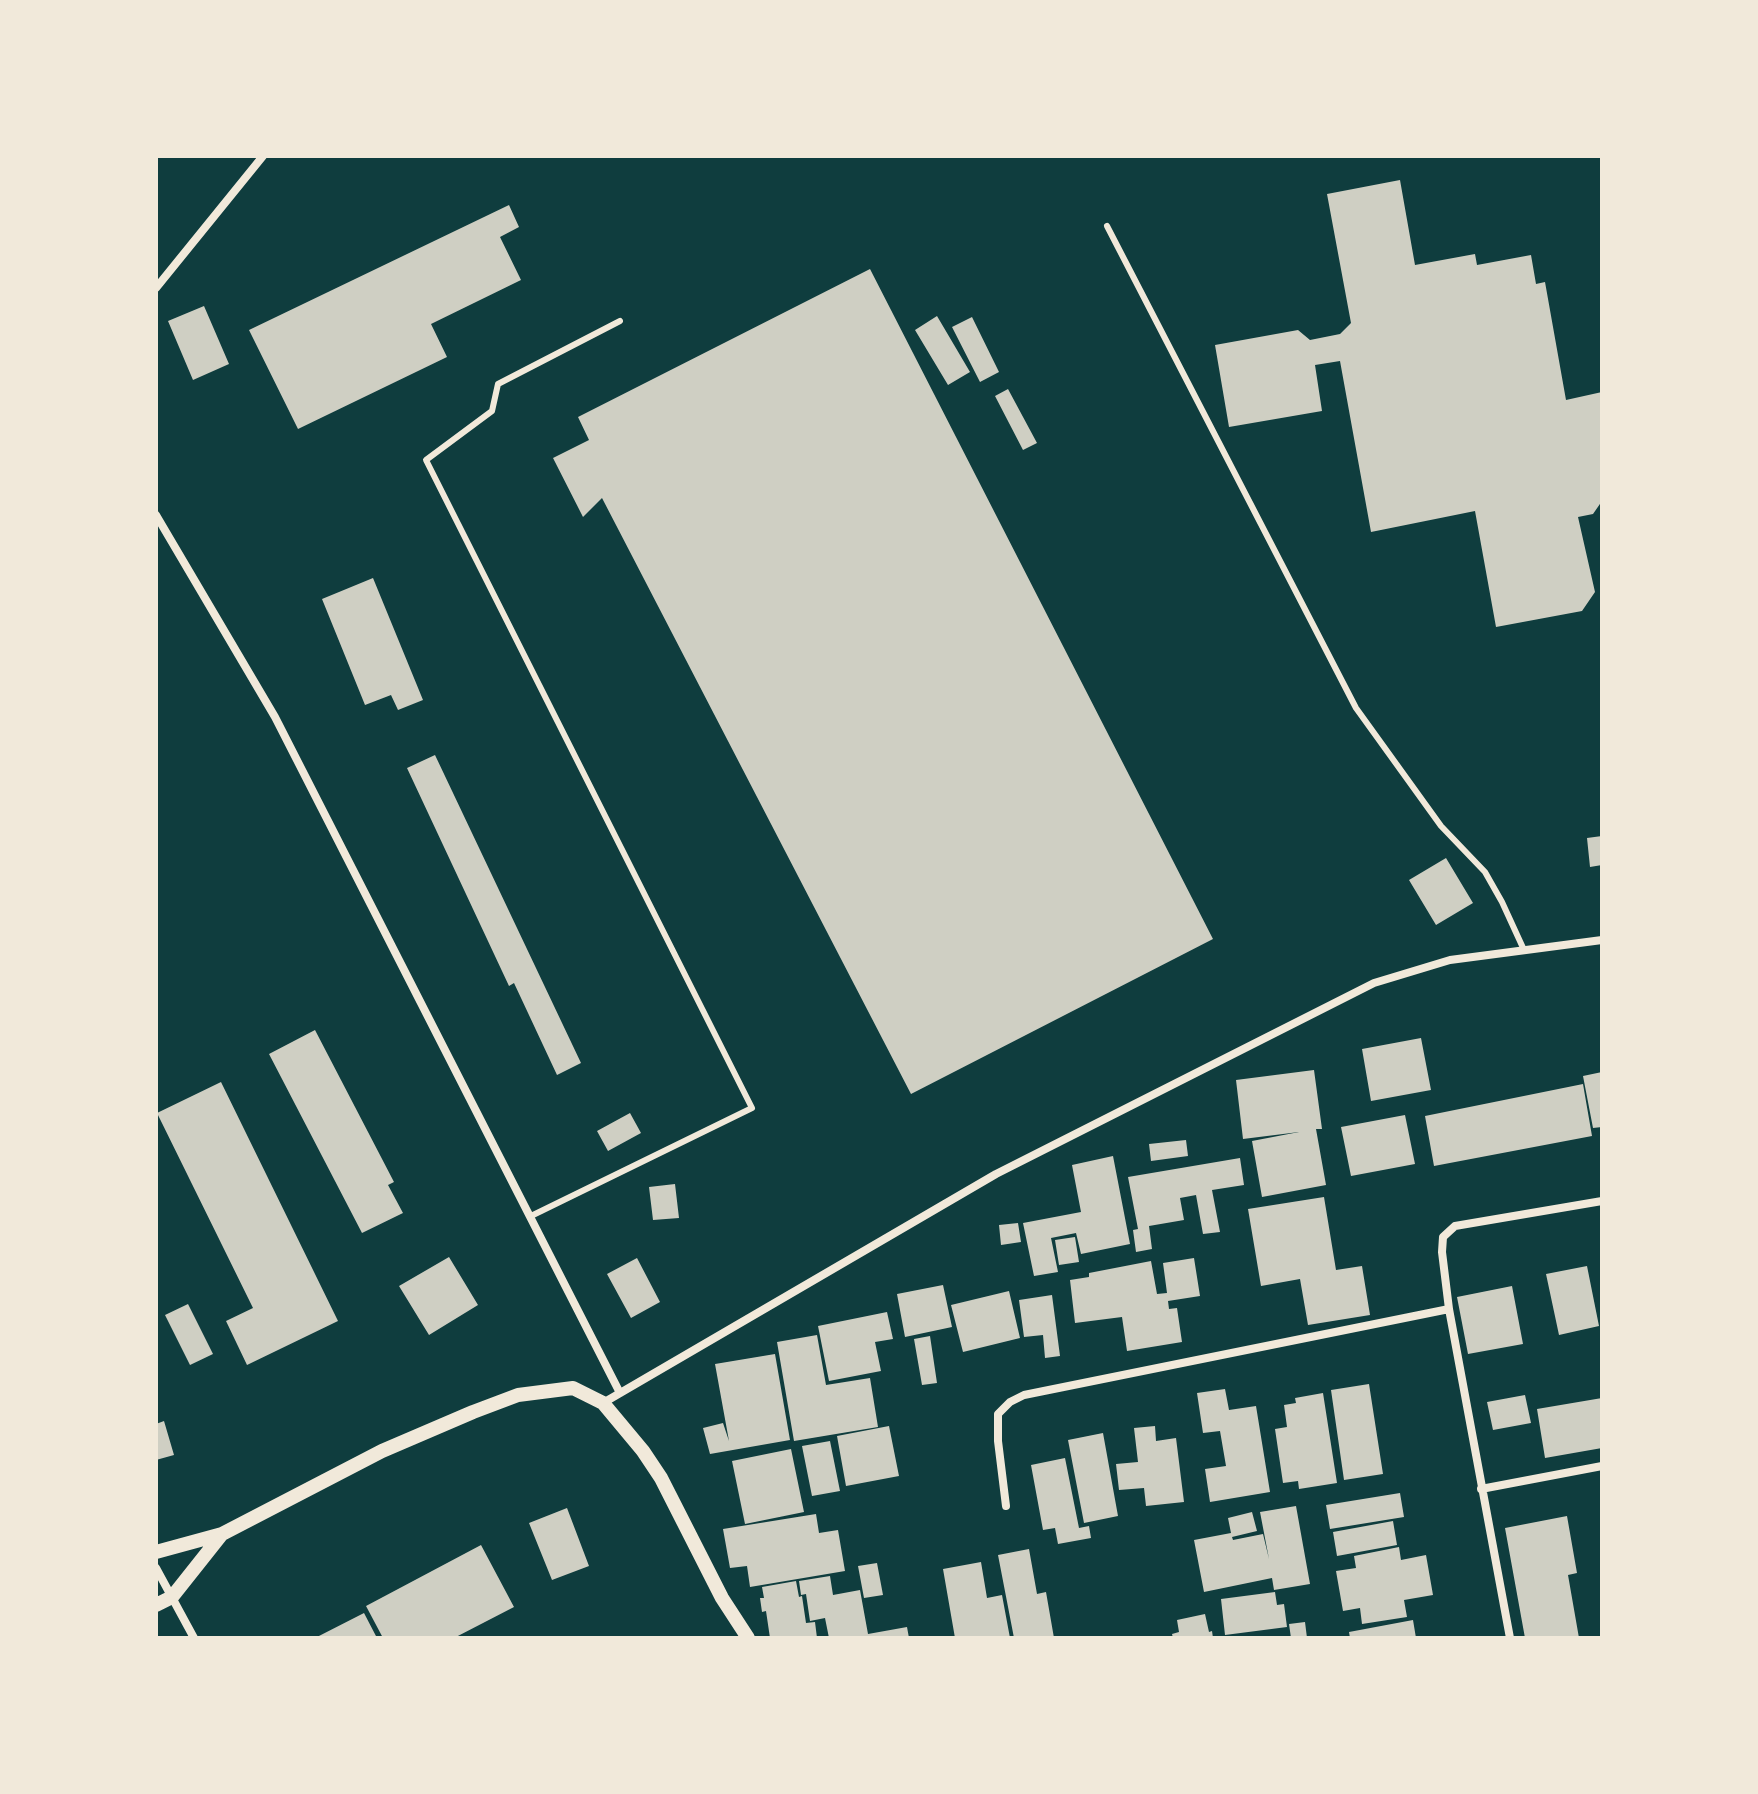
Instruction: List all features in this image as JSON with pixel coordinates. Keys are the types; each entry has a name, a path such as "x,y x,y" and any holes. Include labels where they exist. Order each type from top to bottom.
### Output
{"street":[{"path":"156,288 263,156"},
{"path":"156,515 275,717 620,1393"},
{"path":"603,1403 996,1174 1374,983 1450,960 1602,940"},
{"path":"1510,1638 1449,1309 1443,1237 1455,1226 1602,1201"},
{"path":"1006,1506 998,1414 1010,1402 1024,1395 1449,1309"},
{"path":"156,1552 222,1534 382,1451 518,1395 573,1388 603,1403 643,1451 661,1478 722,1598 748,1638"},
{"path":"1481,1489 1602,1466"},
{"path":"156,1605 172,1597 222,1534"},
{"path":"156,1568 194,1638"}],"lane":[{"path":"1107,226 1356,708 1441,826 1485,872 1524,950"},
{"path":"531,1216 752,1108 426,460 492,411 498,384 620,321"}],"building":[{"path":"1400,180 1415,265 1475,254 1477,265 1531,255 1536,284 1545,282 1566,400 1602,392 1602,501 1593,514 1578,517 1595,592 1582,611 1496,627 1475,511 1371,532 1340,361 1315,365 1322,411 1229,427 1215,345 1298,330 1310,340 1340,334 1351,323 1327,194"},
{"path":"509,205 519,227 500,237 521,280 431,324 447,357 298,429 249,330"},
{"path":"870,269 1213,939 911,1094 602,498 583,517 553,458 589,440 578,417"},
{"path":"204,306 229,364 193,380 168,321"},
{"path":"937,316 970,372 948,385 915,330"},
{"path":"972,317 999,372 980,382 952,327"},
{"path":"1008,389 1037,443 1023,450 995,396"},
{"path":"373,578 423,700 398,710 391,695 365,705 322,599"},
{"path":"435,755 581,1063 557,1075 514,983 509,986 407,768"},
{"path":"1602,836 1602,865 1590,867 1587,838"},
{"path":"1446,858 1473,903 1436,925 1409,880"},
{"path":"315,1030 394,1182 388,1185 403,1213 362,1233 269,1054"},
{"path":"1421,1038 1431,1090 1371,1101 1362,1049"},
{"path":"1314,1070 1322,1129 1316,1129 1326,1185 1262,1197 1252,1141 1299,1132 1243,1139 1236,1080"},
{"path":"1602,1072 1602,1127 1593,1128 1583,1076"},
{"path":"221,1082 338,1321 247,1365 226,1321 253,1308 157,1113"},
{"path":"1583,1084 1592,1136 1434,1166 1425,1116"},
{"path":"630,1113 641,1133 608,1151 597,1131"},
{"path":"1405,1115 1415,1164 1351,1176 1341,1127"},
{"path":"1186,1140 1188,1156 1151,1161 1149,1144"},
{"path":"1113,1156 1130,1244 1081,1254 1076,1233 1051,1238 1058,1272 1034,1276 1023,1223 1081,1212 1072,1165"},
{"path":"1240,1158 1244,1185 1212,1190 1220,1232 1203,1234 1196,1195 1180,1198 1184,1220 1149,1226 1152,1249 1136,1252 1133,1230 1138,1229 1128,1177"},
{"path":"675,1184 679,1218 653,1220 649,1187"},
{"path":"1324,1197 1336,1270 1362,1266 1370,1315 1308,1325 1300,1279 1261,1286 1248,1209"},
{"path":"1018,1223 1021,1242 1001,1245 999,1225"},
{"path":"1075,1237 1079,1262 1059,1265 1055,1240"},
{"path":"449,1257 478,1305 429,1335 399,1286"},
{"path":"637,1258 660,1302 631,1318 607,1274"},
{"path":"1194,1258 1200,1296 1168,1301 1169,1309 1177,1308 1182,1342 1127,1351 1122,1317 1075,1323 1070,1280 1089,1277 1089,1273 1151,1261 1157,1294 1167,1293 1163,1263"},
{"path":"1587,1266 1599,1326 1559,1335 1546,1274"},
{"path":"943,1285 952,1327 905,1337 897,1294"},
{"path":"1512,1286 1523,1344 1468,1354 1457,1297"},
{"path":"1009,1291 1020,1338 963,1352 951,1305"},
{"path":"1052,1295 1060,1356 1045,1358 1043,1335 1024,1337 1019,1300"},
{"path":"188,1304 213,1354 190,1365 165,1315"},
{"path":"887,1312 893,1339 875,1342 881,1371 829,1381 818,1326"},
{"path":"817,1335 826,1385 870,1378 878,1427 794,1441 777,1342"},
{"path":"930,1336 937,1383 922,1385 914,1339"},
{"path":"775,1354 790,1440 710,1454 703,1428 723,1423 729,1441 715,1364"},
{"path":"1369,1384 1383,1474 1344,1480 1331,1390"},
{"path":"1225,1389 1229,1410 1256,1406 1270,1492 1210,1502 1205,1469 1226,1466 1220,1431 1203,1433 1197,1393"},
{"path":"1323,1393 1337,1483 1299,1489 1298,1481 1283,1483 1275,1429 1287,1427 1284,1405 1296,1403 1295,1398"},
{"path":"1525,1395 1531,1423 1493,1430 1487,1402"},
{"path":"1602,1398 1602,1448 1545,1458 1537,1409"},
{"path":"164,1421 174,1455 156,1460 156,1424"},
{"path":"889,1426 899,1476 846,1486 837,1436"},
{"path":"1155,1426 1156,1441 1176,1438 1184,1502 1146,1506 1144,1488 1119,1490 1116,1464 1138,1462 1134,1428"},
{"path":"1103,1433 1118,1516 1084,1523 1068,1440"},
{"path":"830,1441 840,1491 812,1496 802,1446"},
{"path":"791,1449 804,1512 745,1524 732,1461"},
{"path":"1065,1458 1079,1528 1089,1526 1091,1538 1058,1544 1055,1528 1043,1530 1031,1465"},
{"path":"1400,1493 1404,1517 1330,1529 1326,1505"},
{"path":"1296,1506 1310,1584 1274,1590 1272,1578 1204,1592 1194,1540 1231,1533 1228,1518 1252,1512 1257,1531 1232,1537 1233,1540 1263,1534 1269,1559 1260,1512"},
{"path":"567,1508 589,1566 552,1580 529,1523"},
{"path":"816,1514 819,1533 838,1530 845,1571 750,1587 747,1566 730,1568 723,1529"},
{"path":"1567,1516 1577,1573 1568,1575 1579,1638 1525,1638 1505,1528"},
{"path":"1393,1521 1397,1545 1337,1556 1333,1532"},
{"path":"481,1545 514,1607 454,1638 383,1638 366,1606"},
{"path":"1399,1547 1401,1560 1426,1555 1433,1595 1404,1600 1407,1617 1362,1624 1360,1608 1343,1611 1336,1571 1356,1568 1354,1556"},
{"path":"1029,1549 1037,1594 1046,1592 1054,1638 1014,1638 998,1555"},
{"path":"981,1562 987,1598 1002,1595 1010,1638 955,1638 943,1569"},
{"path":"877,1563 883,1595 864,1598 858,1566"},
{"path":"830,1576 833,1595 860,1590 868,1634 907,1627 909,1638 829,1638 825,1618 810,1621 806,1594 801,1595 799,1581"},
{"path":"796,1581 806,1623 815,1622 817,1638 770,1638 766,1611 762,1612 762,1587"},
{"path":"1275,1592 1277,1605 1284,1604 1287,1627 1225,1635 1221,1599"},
{"path":"364,1613 377,1638 315,1638"},
{"path":"1205,1614 1213,1638 1173,1638 1172,1634 1179,1632 1177,1620"},
{"path":"1413,1620 1416,1638 1350,1638 1349,1632"},
{"path":"1305,1622 1307,1638 1291,1638 1289,1624"}]}
